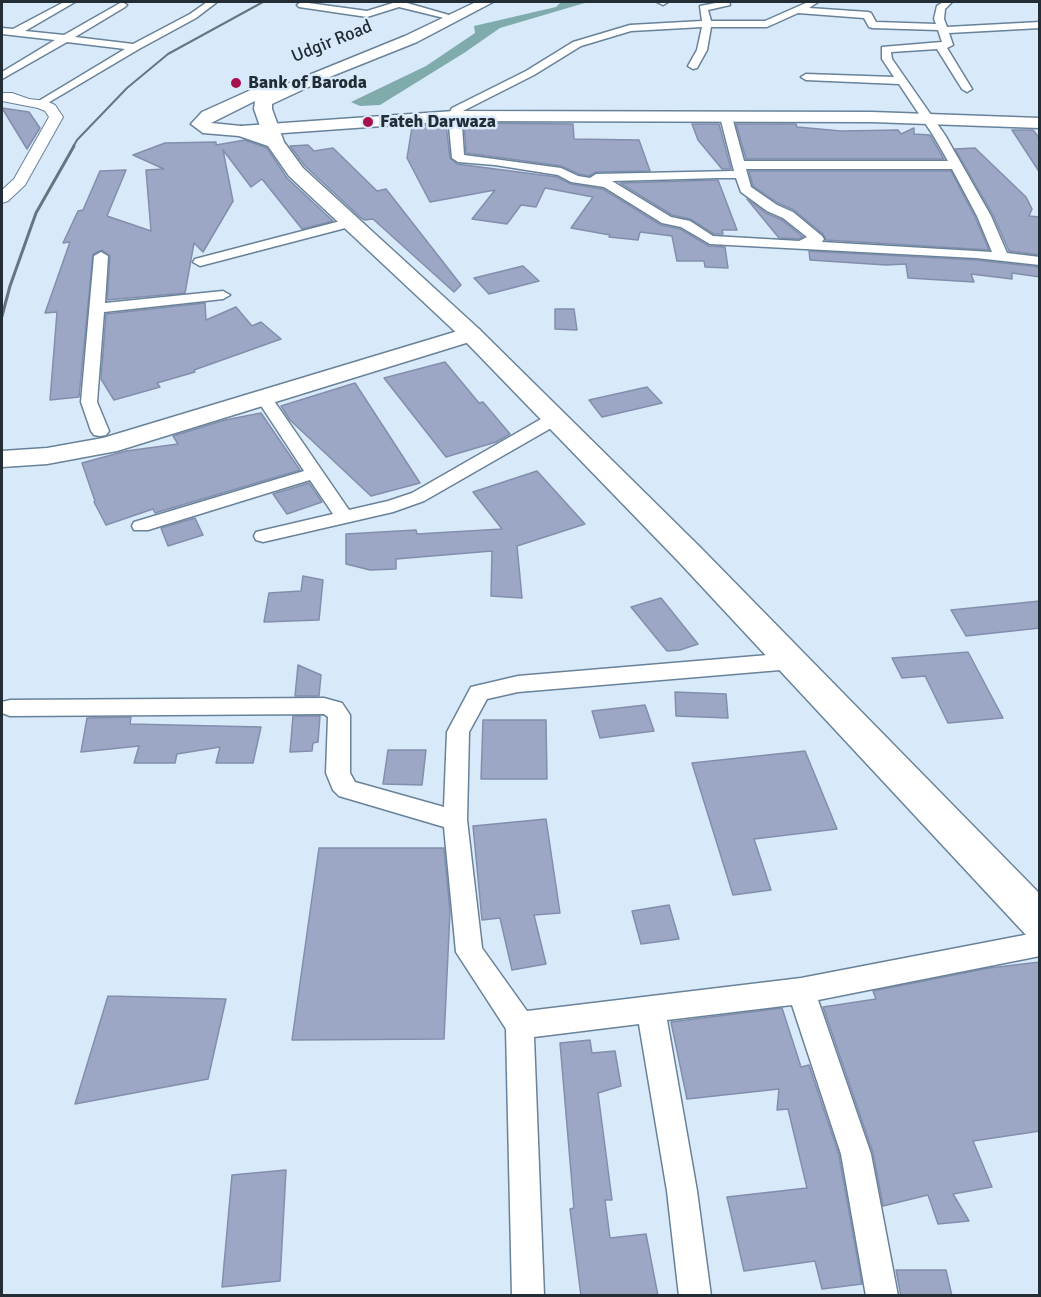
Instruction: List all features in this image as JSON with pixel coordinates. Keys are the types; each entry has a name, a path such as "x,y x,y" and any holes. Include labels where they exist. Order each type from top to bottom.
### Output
{"main road":[{"name":"Udgir Road","path":"471,2 399,36 314,69 208,116 200,124 202,127 273,136 262,105 269,97 411,39 486,2"},
{"path":"1040,123 930,121 872,117 454,116 342,124 273,136 296,172 464,328 792,661 1026,892 1040,922"},
{"path":"2,459 46,456 107,445 264,398 464,328"},
{"path":"2,446 47,441 100,431 464,328"}],"street":[{"path":"52,2 66,4"},
{"path":"2,105 34,103 193,16 212,2"},
{"path":"307,2 302,5 367,14 400,3 444,15"},
{"path":"327,9 342,2"},
{"path":"693,66 702,51 707,24 703,8 725,5 725,2"},
{"path":"814,2 767,24 630,28 577,44 530,73 456,110 454,116 458,158 495,161 561,172 575,179 608,184 667,220 685,224 710,240 1001,256 1040,261"},
{"path":"879,37 948,45 939,19 940,8 948,2"},
{"path":"15,33 66,4"},
{"path":"2,76 122,5"},
{"path":"795,10 868,15 887,59 930,121 984,216 1001,256"},
{"path":"879,37 943,28 990,29 1040,25"},
{"path":"2,32 66,37 135,47"},
{"path":"940,45 967,90"},
{"path":"806,77 902,81"},
{"path":"2,97 50,108 56,117 20,182 2,198"},
{"path":"726,117 742,170 745,189 772,208 788,215 817,239 793,244"},
{"path":"575,179 718,174 742,170 954,165"},
{"path":"200,262 352,222"},
{"path":"1022,259 1040,249"},
{"path":"100,431 89,402 101,256"},
{"path":"97,308 223,295"},
{"path":"264,398 344,517"},
{"path":"264,536 393,506 418,497 554,419"},
{"path":"141,526 315,473"},
{"path":"528,1296 520,1025 469,952 454,820 458,732 479,693 518,684 792,661"},
{"path":"10,708 324,706 334,709 339,715 338,773 340,783 347,789 454,820"},
{"path":"520,1025 801,992 1040,944"},
{"path":"801,992 856,1154 882,1296"},
{"path":"651,1010 682,1191 695,1296"}],"shaded area":[{"path":"561,2 588,2 500,28 380,105 360,106 351,102 426,66 475,33 474,26 556,7"}],"building":[{"path":"2,108 29,112 40,128 27,149"},
{"path":"464,123 573,124 574,139 639,140 650,171 596,172 589,176 561,166 466,153"},
{"path":"446,124 450,158 457,164 557,177 571,184 603,189 661,225 680,229 709,246 725,247 728,268 705,267 704,261 677,261 672,236 640,232 638,240 609,237 610,235 571,228 593,197 545,188 536,207 521,205 507,224 472,219 495,190 430,202 407,158 412,127"},
{"path":"692,124 719,124 731,169 722,169 698,140"},
{"path":"736,124 796,124 797,127 841,131 898,130 901,134 914,128 914,134 930,135 944,159 746,159"},
{"path":"1012,130 1033,130 1040,139 1040,173"},
{"path":"245,140 267,148 287,178 333,221 302,229 262,179 251,187 223,150 233,201 203,252 194,243 185,293 107,300 110,256 102,250 93,254 79,397 50,400 57,312 45,313 70,242 63,243 78,211 83,210 100,171 126,170 107,216 151,231 146,170 164,169 133,155 165,143 216,142 216,145"},
{"path":"308,145 314,151 333,148 377,191 386,189 461,285 454,292 373,219 361,218 305,166 290,146"},
{"path":"975,148 1026,197 1032,209 1029,216 1040,217 1040,255 1009,251 993,215 955,149"},
{"path":"749,171 951,171 989,250 826,240 823,234 794,210 778,203 753,186"},
{"path":"718,180 737,230 722,230 723,234 714,234 690,219 672,215 620,183"},
{"path":"747,199 766,213 782,220 803,237 799,239 779,238"},
{"path":"809,251 976,260 1040,267 1040,277 1012,273 1012,279 971,274 974,282 908,278 906,264 886,265 810,260"},
{"path":"523,266 539,281 489,294 474,278"},
{"path":"205,303 206,320 236,307 252,326 261,322 281,339 194,370 195,372 157,383 160,387 114,400 101,379 106,314"},
{"path":"555,309 574,309 577,330 555,329"},
{"path":"445,362 479,403 483,402 510,434 496,442 446,457 384,378"},
{"path":"355,383 420,483 371,496 290,420 281,406"},
{"path":"647,387 662,403 602,417 589,400"},
{"path":"261,413 300,470 155,513 153,509 106,525 94,502 82,463 126,451 178,444 173,436 225,420"},
{"path":"537,471 585,524 517,546 522,598 491,596 492,551 396,559 396,569 370,570 346,564 346,534 416,530 417,534 502,529 473,492"},
{"path":"309,483 322,502 287,514 273,494"},
{"path":"195,518 203,535 168,546 161,528"},
{"path":"303,576 323,580 319,620 264,622 269,593 301,591"},
{"path":"661,598 698,644 680,650 667,651 631,607"},
{"path":"1040,601 1040,628 966,636 951,610"},
{"path":"968,652 1003,718 948,723 925,676 902,678 892,658"},
{"path":"298,665 321,675 319,696 295,696"},
{"path":"675,692 726,694 728,718 676,716"},
{"path":"645,705 654,731 600,738 592,711"},
{"path":"293,716 320,716 318,742 313,743 312,751 290,752"},
{"path":"131,717 130,724 261,727 253,763 216,763 220,747 177,754 175,763 134,763 139,746 81,752 87,718"},
{"path":"483,720 546,720 547,779 481,779"},
{"path":"388,750 426,750 422,785 383,784"},
{"path":"805,751 837,829 754,839 771,890 733,895 692,763"},
{"path":"546,819 560,913 534,915 546,964 512,970 500,918 482,920 473,826"},
{"path":"319,848 444,848 450,911 444,1039 292,1040"},
{"path":"669,905 679,939 641,944 632,911"},
{"path":"1040,962 1040,1131 973,1141 992,1187 953,1194 969,1221 938,1224 928,1195 883,1206 873,1153 823,1007 876,999 873,991 989,968"},
{"path":"108,996 226,999 208,1079 75,1104"},
{"path":"782,1008 801,1067 809,1065 839,1155 862,1284 822,1289 815,1261 744,1271 727,1197 807,1188 788,1109 777,1110 779,1089 687,1099 671,1022"},
{"path":"590,1040 592,1053 615,1051 621,1086 598,1093 612,1200 605,1200 610,1238 646,1234 658,1296 581,1296 570,1209 574,1208 560,1043"},
{"path":"286,1170 280,1281 222,1287 232,1175"},
{"path":"896,1270 946,1270 952,1296 901,1296"}],"railway":[{"path":"73,147 127,88 168,54 263,2"},
{"path":"2,316 10,286 36,213 74,146"}],"place":[{"name":"Bank of Baroda","path":"236,83"},
{"name":"Fateh Darwaza","path":"368,122"}]}
